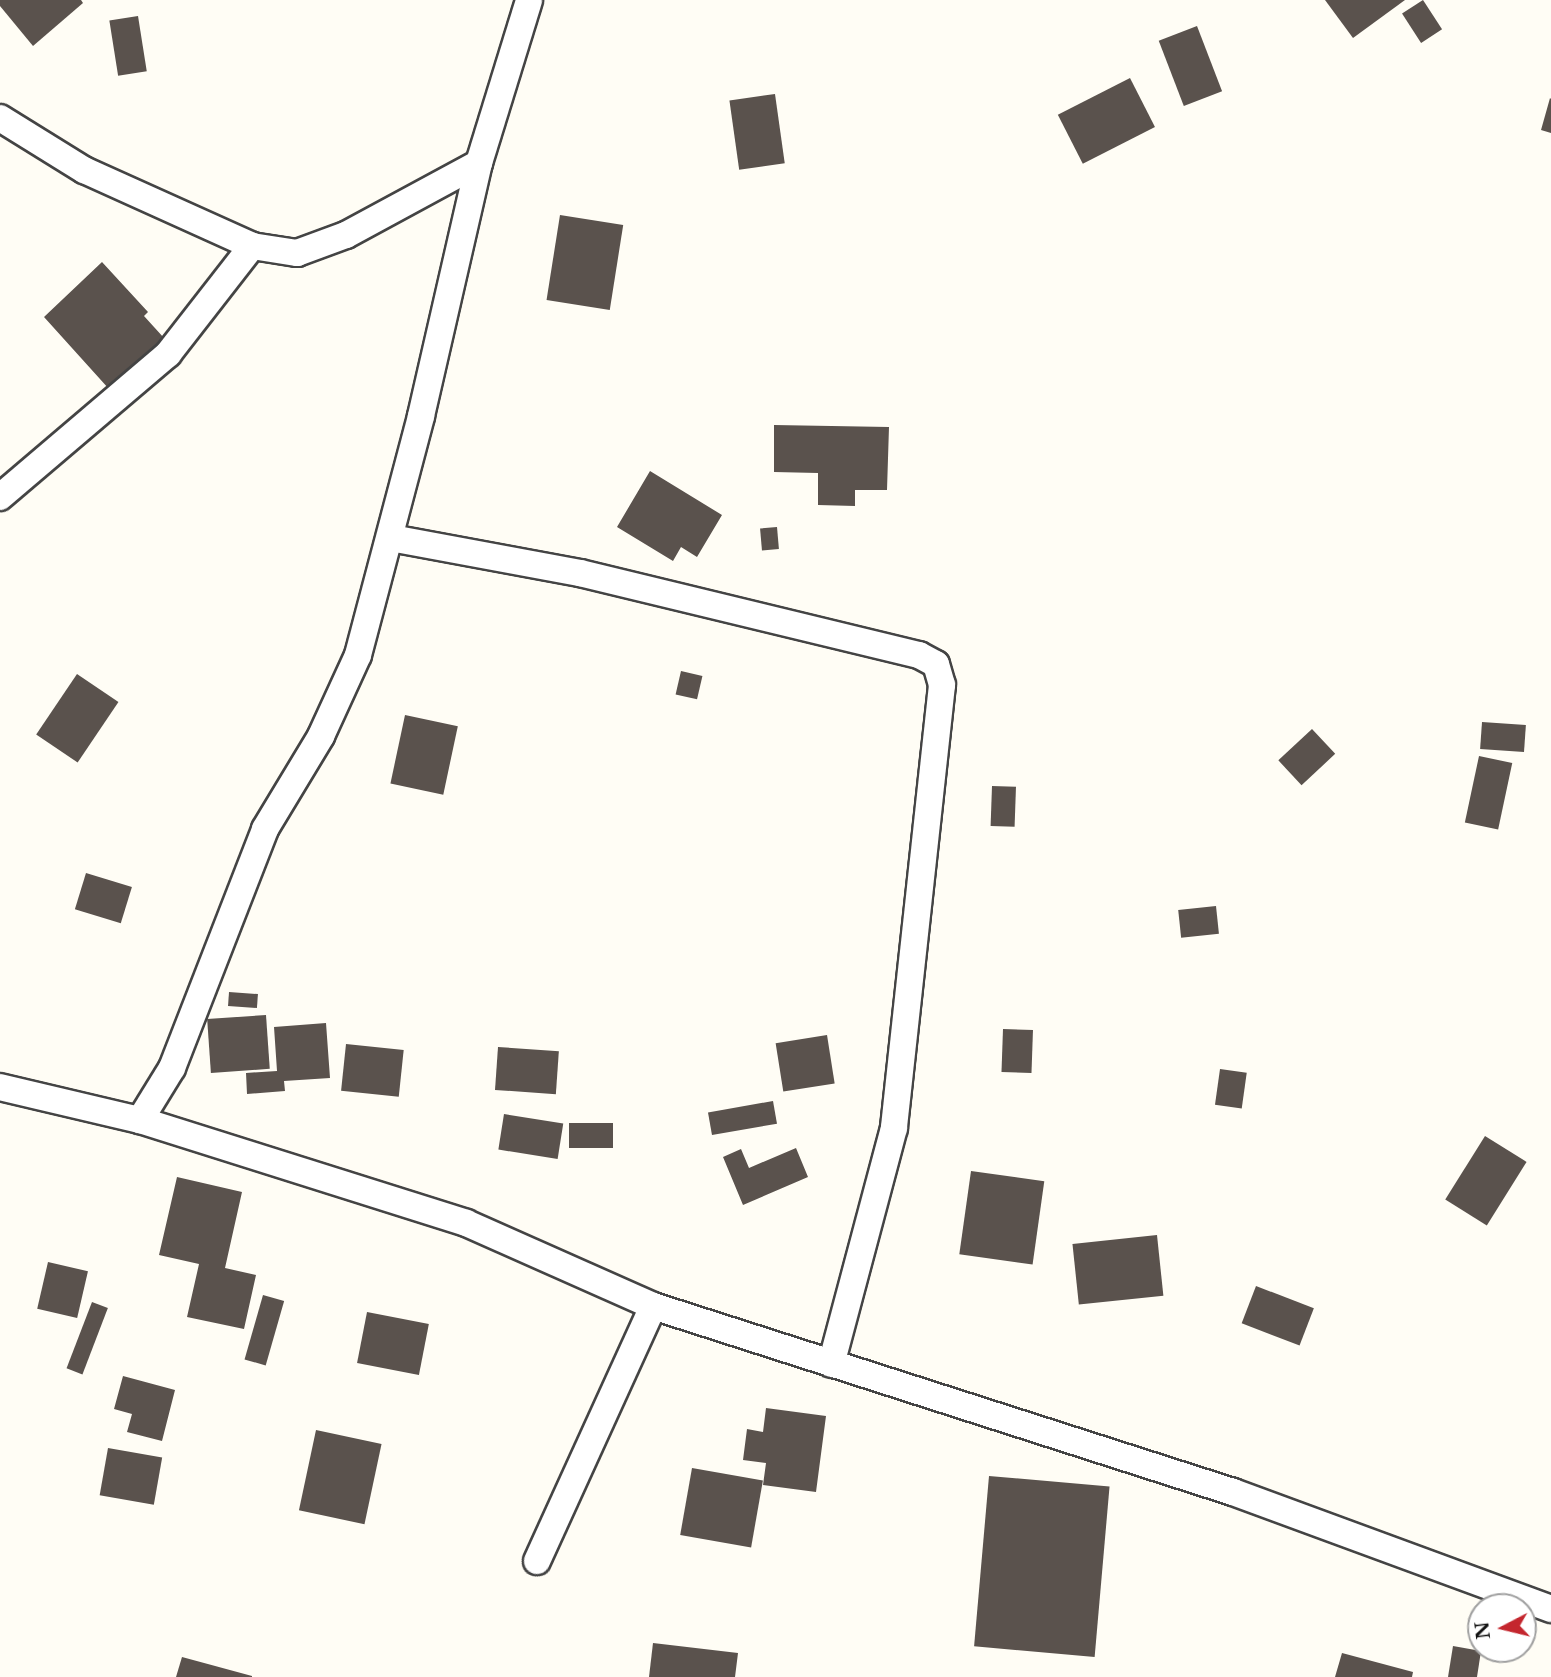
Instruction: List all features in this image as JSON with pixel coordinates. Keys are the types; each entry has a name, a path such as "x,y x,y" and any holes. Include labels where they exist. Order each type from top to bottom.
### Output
{"street":[{"path":"140,1120 172,1068 265,829 321,736 358,655 391,538 479,163 529,0"},
{"path":"0,118 84,170 252,246 297,253 346,235 479,163"},
{"path":"0,497 168,354 252,246"},
{"path":"391,538 580,573 919,655 936,664 942,685 894,1128 831,1364"},
{"path":"0,1087 140,1120 466,1223 653,1306 1233,1492 1551,1609"},
{"path":"537,1561 653,1306"}],"building":[{"path":"0,0 81,0 83,3 33,46 0,6"},
{"path":"1325,0 1405,0 1353,38"},
{"path":"1423,0 1442,29 1421,43 1402,14"},
{"path":"138,16 147,71 118,76 109,21"},
{"path":"1197,26 1222,91 1184,106 1159,41"},
{"path":"1130,78 1155,127 1083,164 1058,115"},
{"path":"775,94 785,163 739,170 729,100"},
{"path":"1551,99 1551,133 1541,130"},
{"path":"560,215 623,225 610,310 547,300"},
{"path":"102,262 148,312 144,316 164,338 109,389 44,317"},
{"path":"774,425 889,427 887,490 855,490 855,506 818,505 818,473 774,472"},
{"path":"650,471 722,515 697,557 681,547 673,561 617,527"},
{"path":"777,527 779,549 762,550 760,528"},
{"path":"681,671 702,676 697,699 676,694"},
{"path":"77,674 118,702 78,762 36,735"},
{"path":"405,715 458,726 443,795 390,783"},
{"path":"1482,722 1526,725 1524,752 1480,749"},
{"path":"1312,729 1335,754 1302,785 1278,760"},
{"path":"1479,756 1512,763 1498,830 1465,823"},
{"path":"992,786 1016,787 1015,827 991,826"},
{"path":"86,873 132,887 121,923 75,909"},
{"path":"1216,906 1219,934 1181,938 1178,910"},
{"path":"229,992 258,994 257,1008 228,1006"},
{"path":"266,1015 270,1069 211,1073 207,1019"},
{"path":"326,1023 330,1078 284,1081 285,1091 247,1094 246,1073 277,1071 274,1027"},
{"path":"1003,1029 1033,1030 1031,1073 1001,1072"},
{"path":"827,1035 835,1083 783,1092 776,1043"},
{"path":"346,1044 404,1050 399,1097 341,1091"},
{"path":"498,1047 559,1051 556,1094 495,1090"},
{"path":"1220,1069 1247,1073 1242,1108 1215,1105"},
{"path":"773,1101 777,1124 712,1135 708,1112"},
{"path":"504,1114 563,1123 558,1159 498,1150"},
{"path":"569,1123 613,1123 613,1148 569,1148"},
{"path":"1485,1136 1527,1162 1487,1226 1445,1200"},
{"path":"796,1148 808,1177 743,1205 723,1157 741,1149 749,1168"},
{"path":"971,1171 1044,1181 1033,1264 959,1254"},
{"path":"177,1177 242,1192 225,1268 256,1275 244,1329 187,1317 199,1264 159,1255"},
{"path":"1157,1235 1163,1296 1079,1305 1072,1244"},
{"path":"48,1262 88,1271 77,1318 37,1309"},
{"path":"1256,1286 1314,1308 1300,1346 1242,1323"},
{"path":"263,1295 284,1301 266,1365 245,1359"},
{"path":"92,1302 108,1308 82,1374 67,1368"},
{"path":"367,1312 429,1324 419,1375 357,1363"},
{"path":"123,1376 175,1390 162,1441 127,1432 132,1414 114,1409"},
{"path":"766,1408 826,1416 816,1492 763,1485 766,1463 743,1460 747,1429 763,1432"},
{"path":"316,1430 382,1444 364,1524 299,1510"},
{"path":"108,1448 162,1458 154,1505 100,1495"},
{"path":"692,1468 763,1481 751,1547 680,1535"},
{"path":"989,1476 1110,1487 1095,1657 974,1646"},
{"path":"653,1643 738,1653 735,1677 649,1677"},
{"path":"1453,1646 1467,1648 1467,1663 1479,1663 1477,1677 1448,1677"},
{"path":"1342,1653 1413,1672 1412,1677 1335,1677"},
{"path":"182,1657 252,1676 252,1677 176,1677"}]}
